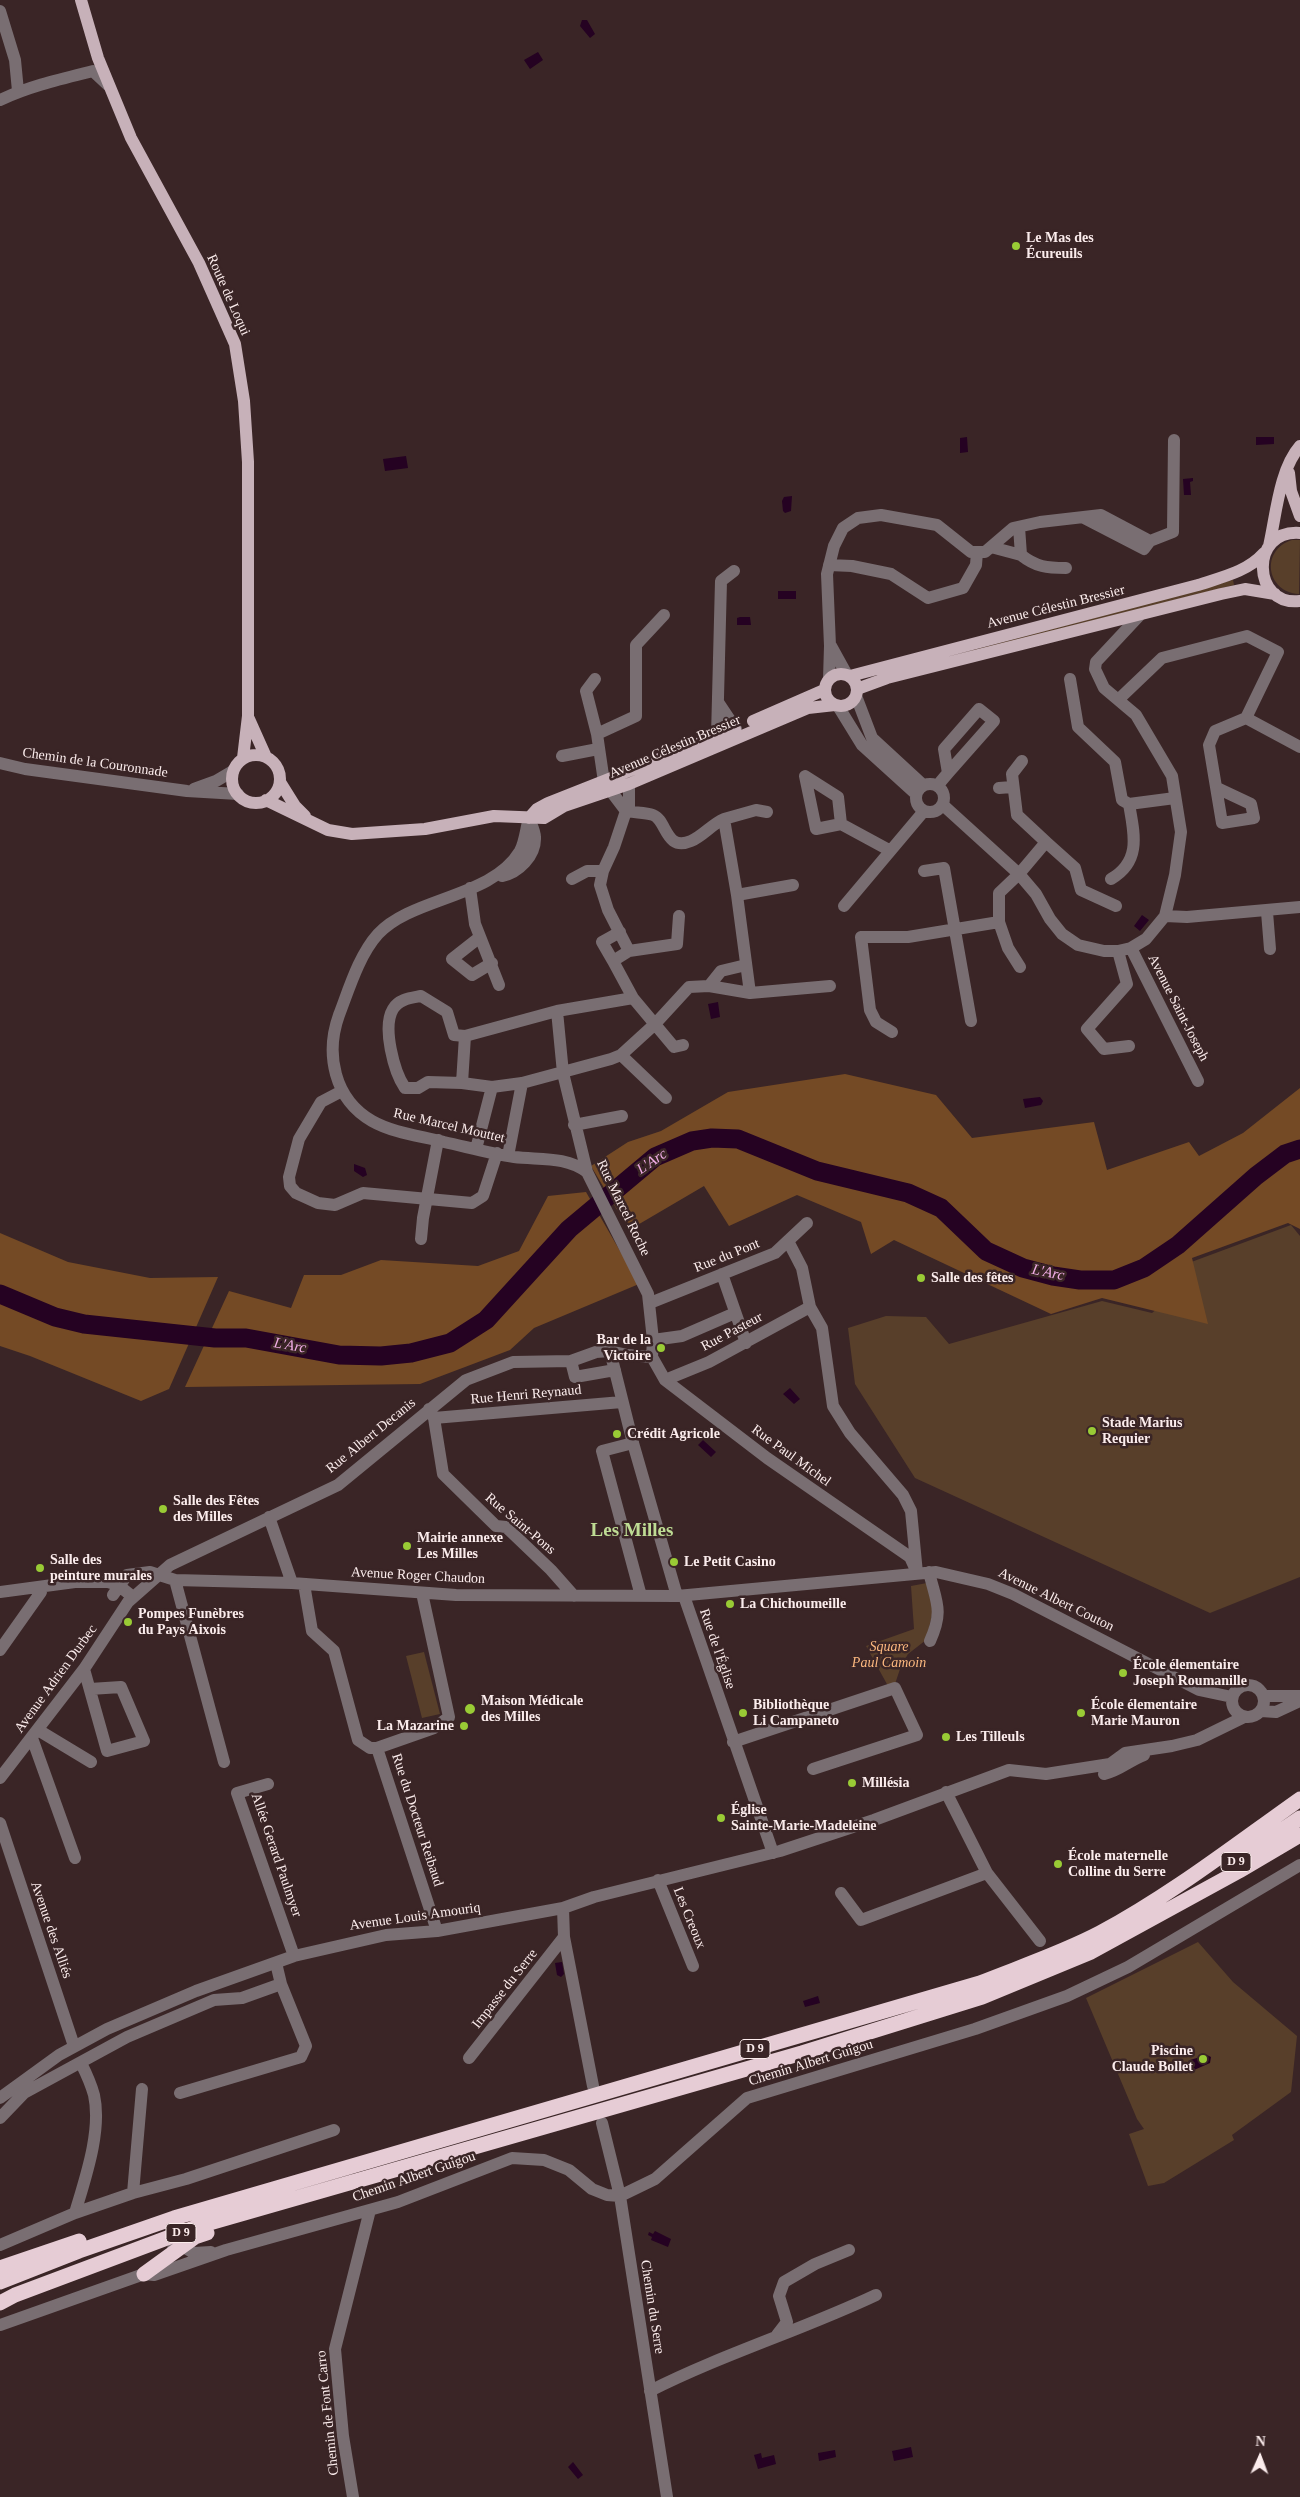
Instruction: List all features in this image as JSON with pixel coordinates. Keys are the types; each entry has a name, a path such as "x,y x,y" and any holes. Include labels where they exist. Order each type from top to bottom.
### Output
{"highway":[{"name":"D 9","path":"0,2282 79,2251 174,2218 980,1983 1036,1962 1100,1933 1199,1871 1300,1798"},
{"name":"D 9","path":"0,2303 15,2295 199,2226 802,2053 982,1997 1090,1952 1172,1907 1300,1818"},
{"path":"1172,1907 1300,1835"},
{"path":"138,2275 195,2237 290,2208 368,2178"},
{"name":"D 9","path":"0,2268 99,2234 174,2218"}],"main road":[{"name":"Route de Loqui","path":"81,0 108,85 131,138 199,263 234,344 244,401 248,462 248,716 243,758"},
{"path":"1300,446 1289,466 1275,512 1262,569 1266,584 1280,597 1300,610"},
{"path":"1289,466 1291,491 1300,516"},
{"name":"Avenue Célestin Bressier","path":"848,675 1198,586 1241,570 1256,562 1280,536 1300,533"},
{"name":"Avenue Célestin Bressier","path":"856,692 887,678 1245,589 1300,601"},
{"path":"838,674 848,675 856,692 848,704 837,705 828,699 826,685 838,674"},
{"name":"Avenue Célestin Bressier","path":"529,818 537,809 548,803 607,786 736,729 826,685"},
{"name":"Avenue Célestin Bressier","path":"607,786 629,784 808,708 837,705"},
{"name":"Route de Loqui","path":"248,716 266,757"},
{"path":"310,821 295,806 280,782 277,767 266,757 250,755 243,758 233,771 232,779 238,794 251,802 266,800 328,830 352,834 381,833 425,829 494,816 529,818"},
{"path":"266,800 277,790 280,782"}],"street":[{"path":"0,11 15,60 18,91"},
{"path":"0,100 18,91 49,81 93,72 108,85"},
{"path":"826,685 830,646 827,574 834,546 843,528 858,518 881,515 937,525 972,552 985,552 1013,528 1084,518 1144,549 1150,541 1173,532 1174,440"},
{"path":"1020,526 1021,555"},
{"path":"991,546 1021,555 1032,564 1044,568 1066,568"},
{"path":"829,565 852,566 891,574 928,598 963,588 976,565 977,552"},
{"path":"717,736 721,581 734,571"},
{"path":"597,734 636,716 636,645 664,615"},
{"name":"Avenue Saint-Joseph","path":"1139,616 1096,662 1095,669 1104,688 1119,699 1136,716 1172,776 1181,832 1176,875 1164,916 1146,939 1125,949 1198,1082"},
{"path":"1119,699 1162,658 1247,636 1278,652 1246,718 1222,726 1212,736 1209,745 1217,788"},
{"path":"830,646 848,675"},
{"path":"595,679 586,691 597,734 598,749 607,786 626,811 654,815 666,834 676,841 692,840 724,819 756,810 767,812"},
{"path":"1070,679 1078,727 1115,762 1122,800 1129,804 1175,798"},
{"path":"856,692 872,738 920,790"},
{"path":"718,702 736,729"},
{"path":"837,705 862,745 920,790"},
{"path":"920,790 937,786 948,774 994,721 979,709 944,749 948,774"},
{"path":"1246,718 1300,747"},
{"path":"562,756 598,749"},
{"path":"1022,761 1012,774 1012,787 1017,814 1075,868 1081,890 1116,906"},
{"name":"Chemin de la Couronnade","path":"0,763 25,769 187,791 238,794"},
{"name":"Chemin de la Couronnade","path":"187,791 216,781 233,771"},
{"path":"629,784 629,806 603,871 600,885 608,910 629,950"},
{"path":"920,790 916,802 924,811 933,812 942,805 944,796 937,786"},
{"path":"999,788 1012,787"},
{"path":"1111,879 1122,872 1131,857 1135,841 1129,804"},
{"path":"942,805 1019,874 1036,894 1050,919 1062,934 1078,944 1104,950 1125,949 1127,984 1087,1029 1104,1049 1129,1046"},
{"path":"844,906 889,850 924,811"},
{"name":"Rue Marcel Mouttet","path":"529,818 521,849 510,864 493,877 397,919 379,932 369,946 334,1028 332,1050 335,1074 342,1091 362,1114 385,1128 476,1149 567,1162 578,1165 589,1177"},
{"path":"724,819 737,895 750,993"},
{"path":"841,824 889,850"},
{"path":"1020,967 1008,948 999,922 999,893 1019,874 1046,842"},
{"path":"924,871 944,868 971,1020"},
{"path":"572,879 587,871 603,871"},
{"path":"737,895 793,885"},
{"path":"470,888 475,924 499,984"},
{"path":"1164,916 1187,917 1266,912 1300,907"},
{"path":"1266,912 1270,950"},
{"path":"613,961 629,950 677,944 678,916"},
{"path":"892,1032 876,1022 870,1010 861,937 908,937 999,922"},
{"path":"620,932 602,942 633,998 674,1047 684,1045"},
{"path":"480,937 452,959 472,975 492,963"},
{"path":"709,986 722,971 746,965"},
{"path":"633,998 558,1011 465,1036 454,1035 447,1012 421,996 405,999 393,1008 389,1024 397,1076 405,1088 418,1088 428,1082 462,1083 492,1087 522,1083 563,1073 621,1055 689,987 709,986 750,993 830,986"},
{"name":"Rue Marcel Roche","path":"558,1011 563,1073 574,1125 589,1177 638,1274 650,1303 653,1340 652,1357"},
{"path":"462,1083 465,1036"},
{"path":"621,1055 666,1098"},
{"path":"342,1091 321,1102 299,1139 291,1166 290,1186 301,1197 318,1203 335,1205 362,1193 465,1204 479,1200 483,1196 503,1154 522,1083"},
{"path":"476,1149 492,1087"},
{"path":"574,1125 622,1116"},
{"path":"421,1239 423,1218 428,1200 438,1140"},
{"name":"Rue du Pont","path":"650,1303 775,1253 808,1223"},
{"path":"788,1241 802,1268 810,1307 822,1328 832,1406 850,1433 903,1495 911,1511 923,1572 938,1611 938,1624 930,1641"},
{"path":"722,1274 746,1343"},
{"name":"Rue Pasteur","path":"665,1380 709,1362 810,1307"},
{"path":"653,1340 682,1336 735,1313"},
{"path":"610,1351 627,1355 652,1357"},
{"name":"Rue Albert Decanis","path":"158,1576 170,1565 338,1485 431,1413 466,1380 513,1362 571,1361 596,1352 610,1351"},
{"name":"Rue de l'Église","path":"610,1351 633,1443 680,1596 773,1853"},
{"name":"Rue Paul Michel","path":"652,1357 665,1380 767,1458 910,1557 923,1572"},
{"path":"571,1361 575,1377 614,1370"},
{"name":"Rue Henri Reynaud","path":"431,1413 622,1402"},
{"name":"Rue Saint-Pons","path":"431,1413 443,1474 496,1526 506,1527 551,1570 574,1596"},
{"path":"633,1443 602,1451 641,1596"},
{"path":"269,1518 298,1584 312,1631 334,1651 358,1740 370,1748 377,1748 434,1728 449,1717 422,1593"},
{"name":"Avenue Roger Chaudon","path":"115,1590 127,1575 150,1572 175,1580 298,1584 422,1593 680,1596"},
{"name":"Avenue Albert Couton","path":"680,1596 923,1572 988,1584 1087,1631 1200,1690 1232,1702"},
{"name":"Avenue Adrien Durbec","path":"0,1778 84,1670 115,1621 133,1597 158,1576"},
{"path":"175,1580 224,1762"},
{"path":"0,1592 75,1582 108,1582 115,1590 133,1597"},
{"path":"0,1650 36,1599 41,1588"},
{"name":"Avenue Adrien Durbec","path":"115,1590 115,1621"},
{"path":"84,1670 107,1751 144,1741 122,1687 90,1690"},
{"path":"1219,1730 1239,1687 1248,1685 1257,1688 1263,1696 1261,1711"},
{"path":"733,1742 895,1688 917,1735 813,1770"},
{"path":"1263,1696 1300,1696"},
{"path":"1232,1702 1244,1717 1254,1716 1261,1711 1276,1712 1300,1701"},
{"name":"Avenue Louis Amouriq","path":"0,2098 59,2055 142,2012 294,1956 386,1935 437,1931 563,1908 594,1897 658,1880 773,1853 874,1820 946,1792 982,1781 1003,1778 1036,1782 1090,1776 1116,1770 1132,1759 1155,1749 1197,1740 1244,1717"},
{"path":"35,1734 91,1762"},
{"path":"35,1734 75,1858"},
{"name":"Rue du Docteur Reibaud","path":"377,1748 437,1931"},
{"name":"Allée Gerard Paulmyer","path":"268,1784 237,1793 294,1956"},
{"path":"946,1792 987,1874 1040,1941"},
{"name":"Avenue des Alliés","path":"0,1823 74,2046"},
{"name":"Chemin Albert Guigou","path":"0,2325 138,2275 154,2275 226,2250 398,2202 512,2158 544,2160 568,2170 592,2188 607,2195 620,2196 655,2179 747,2098 975,2029 1067,1996 1128,1967 1300,1865"},
{"path":"841,1893 861,1920 987,1874"},
{"name":"Les Creoux","path":"658,1880 692,1966"},
{"path":"563,1908 564,1937 593,2086"},
{"name":"Impasse du Serre","path":"469,2058 564,1937"},
{"path":"180,2093 301,2057 306,2046 281,1984 276,1963"},
{"path":"0,2118 24,2093 127,2037 214,2000 242,1998 281,1984"},
{"path":"75,2213 88,2171 95,2124 94,2097 81,2063"},
{"path":"134,2193 142,2089"},
{"name":"Chemin du Serre","path":"602,2123 620,2196 667,2497"},
{"path":"0,2245 75,2213 334,2130"},
{"name":"Chemin de Font Carro","path":"353,2497 343,2436 335,2349 370,2210"},
{"name":"Chemin Albert Guigou","path":"182,2246 194,2253 226,2250"},
{"path":"775,2336 787,2322 779,2296 784,2282 814,2264 849,2250"},
{"path":"650,2391 681,2375 775,2336 836,2314 876,2295"}],"green space":[{"path":"1292,540 1300,540 1299,594 1288,592 1279,586 1271,570 1271,561 1275,552 1282,545"},
{"path":"1233,580 1234,585 903,669"},
{"name":"Stade Marius Requier","path":"1291,1225 1300,1236 1300,1577 1210,1613 915,1478 855,1384 848,1328 886,1316 926,1317 949,1344 1102,1301 1152,1313 1172,1296 1186,1264"},
{"name":"Square Paul Camoin","path":"927,1583 934,1607 926,1640 908,1654 901,1666 895,1684 888,1686 866,1646 914,1629 911,1586"},
{"path":"424,1652 440,1714 422,1718 406,1656"},
{"name":"Piscine Claude Bollet","path":"1198,1942 1233,1982 1297,2036 1291,2092 1232,2135 1234,2140 1164,2183 1148,2186 1129,2134 1144,2129 1137,2119 1086,1998"}],"shaded area":[{"path":"582,20 587,20 595,34 590,38 580,26"},
{"path":"538,52 543,60 530,69 524,60"},
{"path":"967,437 968,452 960,453 960,438"},
{"path":"1256,437 1274,437 1274,444 1256,445"},
{"path":"406,456 408,468 385,471 383,459"},
{"path":"1193,478 1193,481 1190,482 1191,495 1184,495 1183,479"},
{"path":"792,496 791,511 785,513 782,501 784,497"},
{"path":"778,591 796,591 796,599 778,599"},
{"path":"750,617 751,625 737,625 737,618"},
{"path":"1142,915 1149,920 1140,931 1134,926"},
{"path":"718,1002 720,1017 711,1019 708,1004"},
{"path":"845,1074 936,1095 972,1138 1094,1122 1107,1170 1189,1142 1199,1156 1243,1133 1300,1088 1300,1229 1288,1223 1192,1258 1208,1324 1102,1298 1051,1314 894,1240 871,1254 861,1222 797,1195 729,1226 704,1186 629,1230 591,1166 628,1142 661,1131 728,1092"},
{"path":"1040,1097 1043,1101 1041,1105 1025,1108 1023,1099"},
{"path":"354,1164 365,1168 367,1175 363,1177 354,1171"},
{"path":"586,1192 639,1284 534,1328 510,1350 420,1384 185,1387 229,1291 291,1308 304,1275 341,1275 381,1260 478,1266 519,1251 548,1196"},
{"path":"0,1233 68,1262 150,1278 218,1277 169,1389 141,1401 30,1356 0,1346"},
{"path":"790,1388 800,1399 794,1404 783,1394"},
{"path":"703,1440 716,1452 711,1457 698,1445"},
{"path":"562,1962 564,1974 561,1977 557,1975 555,1963"},
{"path":"818,1996 820,2003 805,2007 803,2001"},
{"path":"1207,2055 1211,2057 1210,2063 1194,2070 1190,2068 1190,2060"},
{"path":"655,2231 671,2239 668,2247 651,2240 652,2237 648,2235 649,2232 653,2234"},
{"path":"911,2447 913,2457 894,2461 892,2451"},
{"path":"835,2450 836,2457 819,2461 818,2453"},
{"path":"761,2453 762,2458 774,2455 776,2464 758,2469 754,2455"},
{"path":"573,2462 583,2475 578,2479 568,2467"}],"waterway":[{"name":"L'Arc","path":"0,1294 55,1317 84,1324 215,1338 246,1338 339,1355 381,1356 411,1353 450,1343 486,1320 569,1229 655,1157 692,1141 712,1138 738,1139 817,1171 908,1193 941,1208 986,1251 1023,1268 1053,1276 1080,1280 1114,1280 1144,1268 1178,1245 1256,1176 1285,1154 1300,1149"}],"place":[{"name":"Le Mas des Écureuils","path":"1016,246"},
{"name":"Salle des fêtes","path":"921,1278"},
{"name":"Bar de la Victoire","path":"661,1348"},
{"name":"Stade Marius Requier","path":"1092,1431"},
{"name":"Crédit Agricole","path":"617,1434"},
{"name":"Salle des Fêtes des Milles","path":"163,1509"},
{"name":"Mairie annexe Les Milles","path":"407,1546"},
{"name":"Le Petit Casino","path":"674,1562"},
{"name":"Salle des peinture murales","path":"40,1568"},
{"name":"La Chichoumeille","path":"730,1604"},
{"name":"Pompes Funèbres du Pays Aixois","path":"128,1622"},
{"name":"École élementaire Joseph Roumanille","path":"1123,1673"},
{"name":"Maison Médicale des Milles","path":"470,1709"},
{"name":"Bibliothèque Li Campaneto","path":"743,1713"},
{"name":"École élementaire Marie Mauron","path":"1081,1713"},
{"name":"La Mazarine","path":"464,1726"},
{"name":"Les Tilleuls","path":"946,1737"},
{"name":"Millésia","path":"852,1783"},
{"name":"Église Sainte-Marie-Madeleine","path":"721,1818"},
{"name":"École maternelle Colline du Serre","path":"1058,1864"},
{"name":"Piscine Claude Bollet","path":"1203,2059"}],"district":[{"name":"Les Milles","path":"632,1531"}]}
